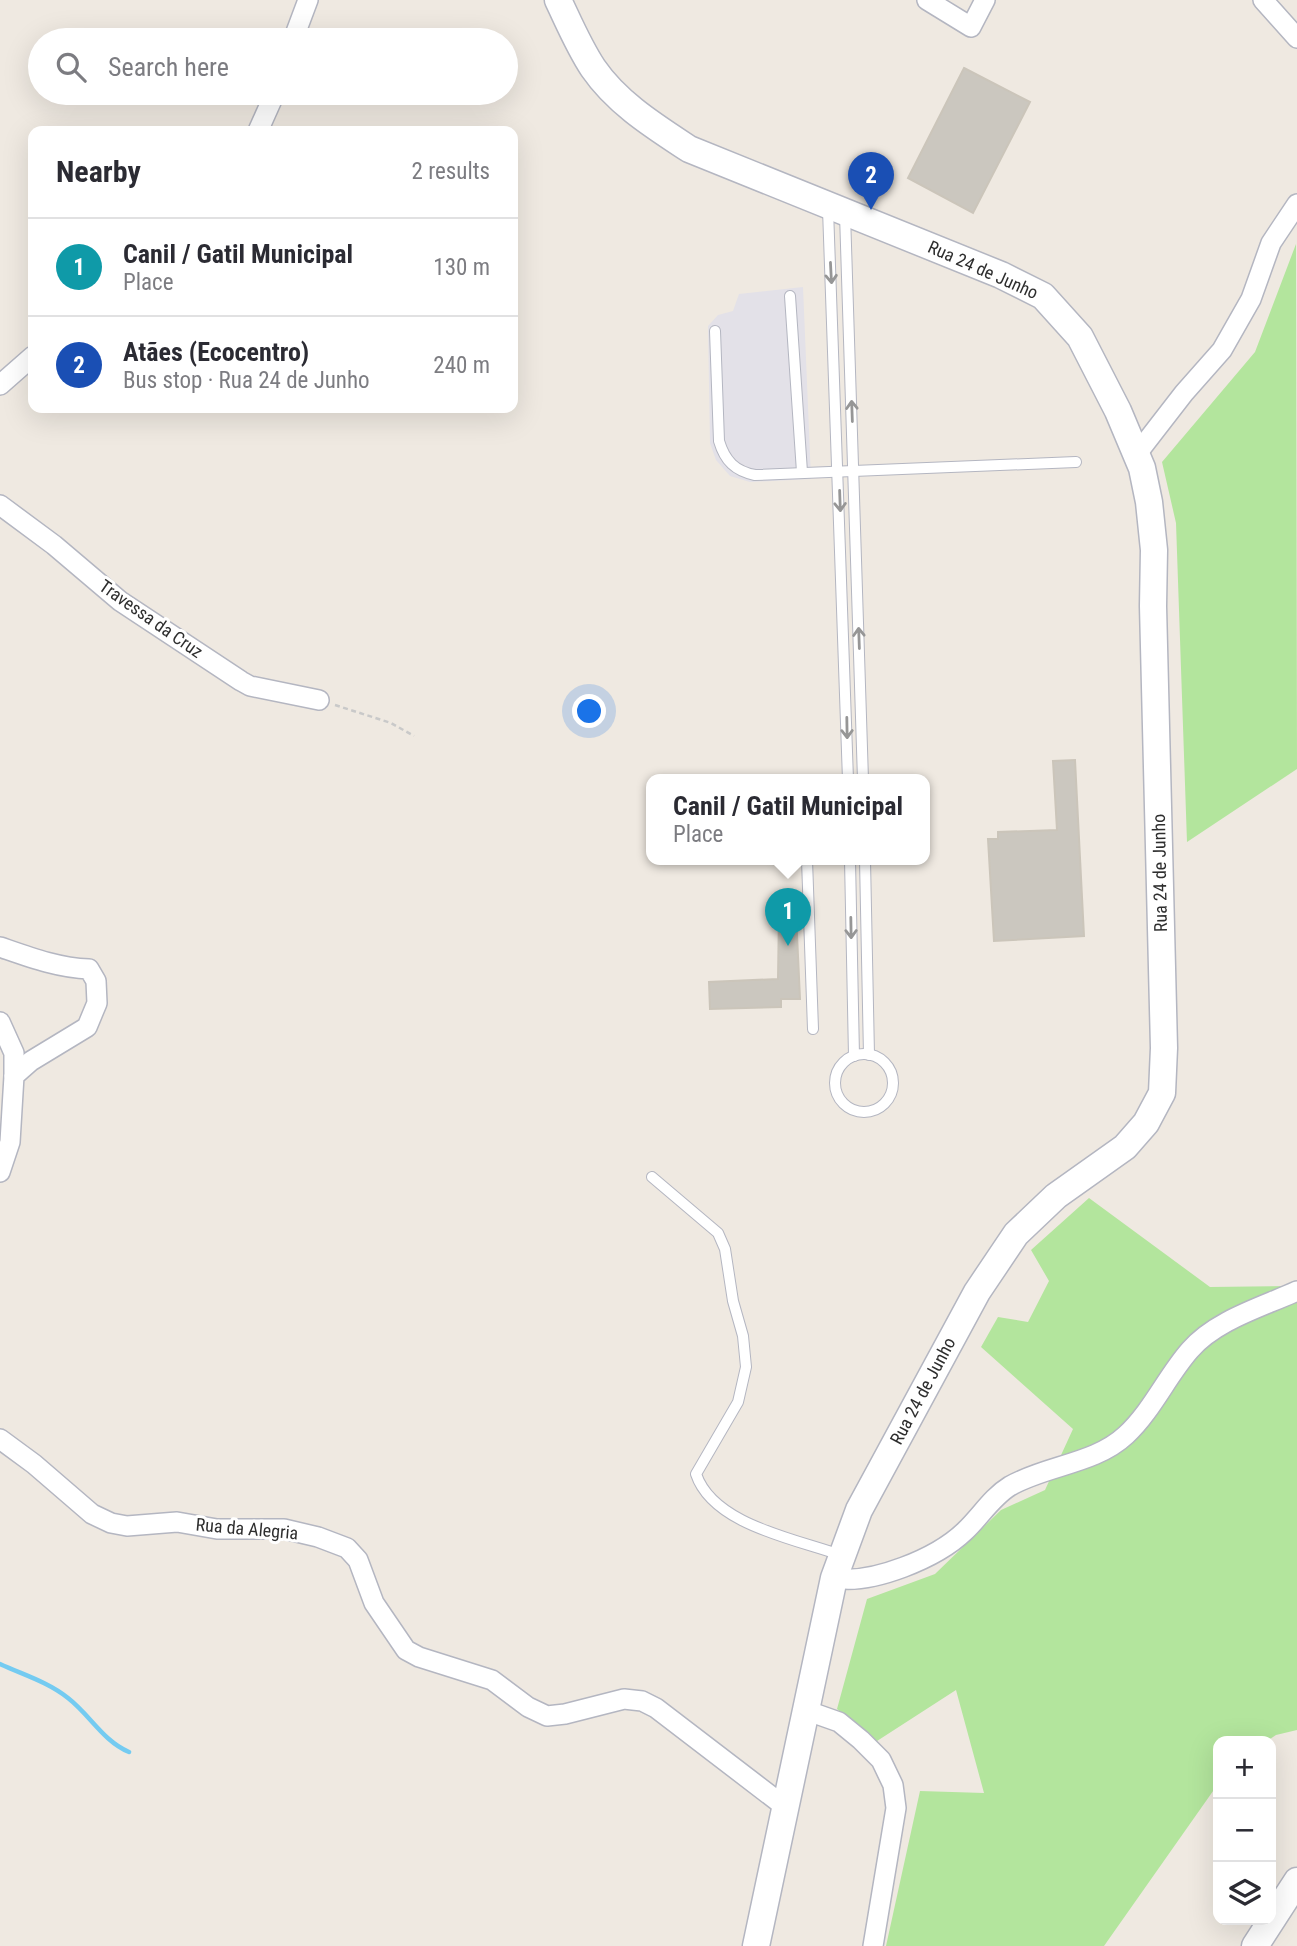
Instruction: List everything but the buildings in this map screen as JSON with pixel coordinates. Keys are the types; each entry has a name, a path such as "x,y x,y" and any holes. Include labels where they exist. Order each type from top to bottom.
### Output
{"main road":[{"name":"Rua 24 de Junho","path":"558,0 594,68 616,95 653,125 689,149 1001,275 1043,296 1080,337 1118,411 1142,468 1154,550 1153,606 1164,1048 1162,1093 1146,1123 1125,1147 1056,1196 1016,1234 977,1292 859,1510 837,1566 756,1946"},
{"path":"1255,1946 1297,1881"}],"street":[{"path":"298,28 308,0"},
{"path":"927,0 971,27 985,0"},
{"path":"1263,0 1297,38"},
{"path":"260,126 270,105"},
{"path":"1136,455 1184,393 1222,350 1251,299 1271,243 1297,204"},
{"path":"0,385 28,360"},
{"name":"Travessa da Cruz","path":"0,505 54,545 120,601 250,686 319,700"},
{"path":"0,947 47,963 74,969 89,969 96,981 97,1003 87,1027 31,1060 14,1076"},
{"path":"0,1022 15,1054 10,1142 0,1172"},
{"path":"837,1566 848,1580 864,1578 930,1556 946,1547 1007,1488 1032,1475 1103,1451 1126,1435 1191,1348 1226,1324 1297,1291"},
{"name":"Rua da Alegria","path":"0,1439 34,1464 92,1514 111,1523 127,1525 177,1522 217,1529 284,1529 318,1537 347,1548 358,1560 374,1603 406,1650 419,1657 492,1680 528,1707 548,1716 624,1699 642,1701 656,1708 784,1806"},
{"path":"806,1710 839,1722 861,1740 881,1760 893,1785 896,1808 873,1946"}],"lane":[{"path":"836,209 854,470 863,774"},
{"path":"836,209 838,470 848,774"},
{"path":"790,296 802,472"},
{"path":"715,331 719,441 722,453 731,465 743,473 755,475 1076,462"},
{"path":"807,865 813,1029"},
{"path":"850,865 854,1056"},
{"path":"864,865 869,1055"},
{"path":"869,1055 886,1064 893,1082 888,1101 872,1112 862,1112 844,1105 835,1087 839,1068 845,1061 854,1056 869,1055"},
{"path":"652,1177 718,1233 725,1249 733,1301 743,1336 746,1367 738,1402 701,1462 696,1474 700,1487 738,1518 780,1537 807,1543 837,1566"}],"path":[{"path":"319,700 391,723 414,736"}],"shaded area":[{"path":"803,287 811,479 750,482 730,476 716,460 710,443 708,326 718,315 733,311 739,294"}],"green space":[{"path":"1296,244 1297,769 1187,842 1176,523 1162,462 1255,352"},
{"path":"1089,1198 1210,1287 1297,1286 1297,1730 1274,1736 1213,1736 1213,1791 1104,1946 886,1946 920,1791 984,1793 956,1690 877,1741 837,1709 867,1599 935,1574 1001,1510 1045,1490 1073,1429 981,1347 998,1317 1028,1322 1049,1281 1031,1250"}],"waterway":[{"path":"0,1664 60,1692 104,1735 129,1752"}],"place":[{"name":"Atães (Ecocentro)","path":"871,210"},
{"name":"Canil / Gatil Municipal","path":"788,946"}]}
